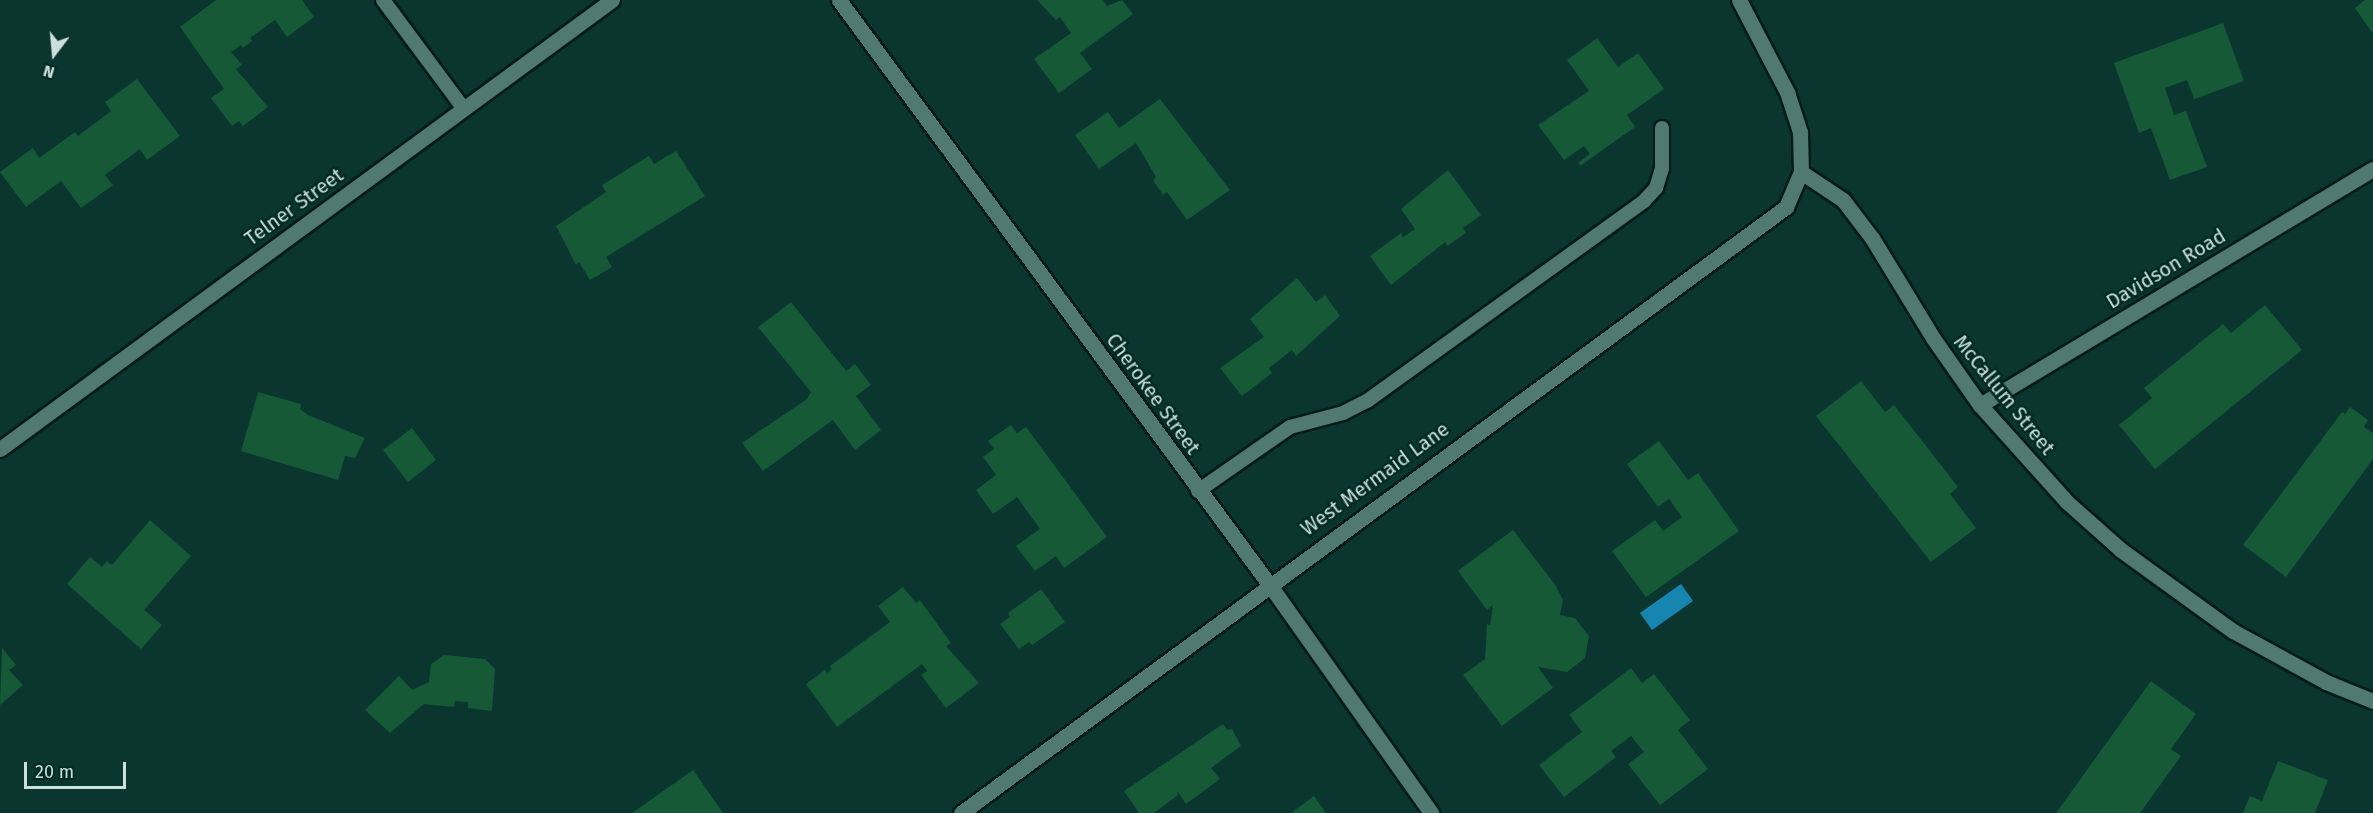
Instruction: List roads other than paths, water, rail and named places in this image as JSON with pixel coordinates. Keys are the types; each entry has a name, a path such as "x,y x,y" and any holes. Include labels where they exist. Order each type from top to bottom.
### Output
{"street":[{"name":"Telner Street","path":"0,449 612,0"},
{"name":"Cherokee Street","path":"839,0 1198,491 1269,584 1431,813"},
{"path":"1739,0 1796,113 1802,153 1801,172"},
{"name":"Davidson Road","path":"1980,405 2373,169"},
{"name":"McCallum Street","path":"1801,172 1843,200 1872,238 1933,338 1980,405 2067,502 2177,593 2287,662 2373,701"},
{"name":"West Mermaid Lane","path":"961,813 1269,584 1773,218 1786,207 1801,172"}],"lane":[{"path":"383,0 464,109"},
{"path":"1198,491 1290,427 1343,413 1367,401 1644,201 1656,188 1662,168 1662,128"}],"water":[{"path":"1681,584 1693,601 1652,630 1640,613"}]}
